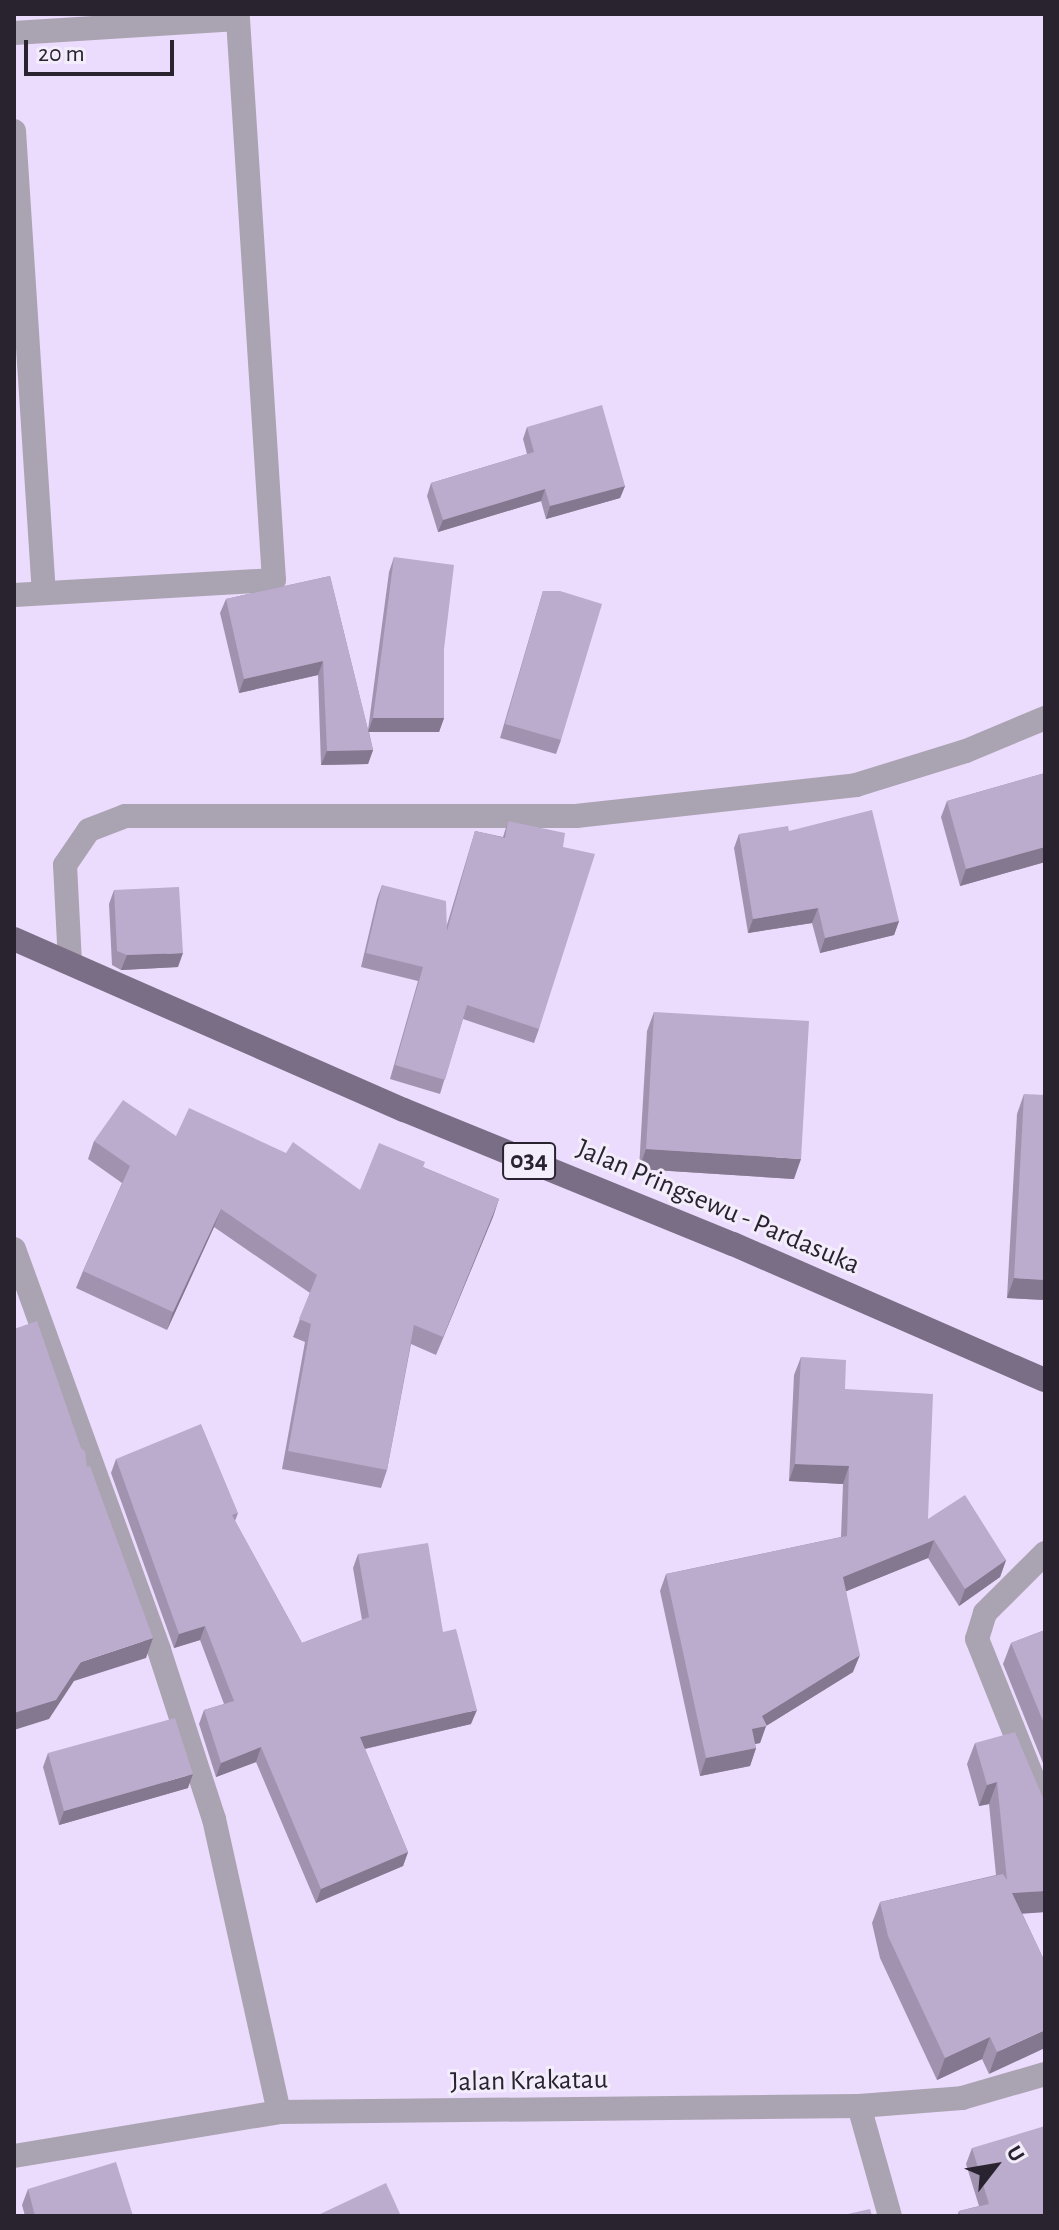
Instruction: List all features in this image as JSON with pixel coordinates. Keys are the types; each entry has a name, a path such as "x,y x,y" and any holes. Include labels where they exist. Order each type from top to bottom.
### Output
{"main road":[{"name":"Jalan Pringsewu - Pardasuka","path":"14,939 404,1110 733,1244 1045,1380"}],"street":[{"path":"14,33 238,19 274,580 14,595"},
{"path":"14,131 44,593"},
{"path":"70,963 65,865 89,830 125,816 576,816 856,785 966,751 1045,718"},
{"path":"14,1249 159,1650 214,1819 279,2112"},
{"path":"1045,1553 985,1613 977,1639 1045,1808"},
{"name":"Jalan Krakatau","path":"14,2156 279,2112 859,2106 962,2098 1045,2074"},
{"path":"859,2106 890,2216"}],"building":[{"path":"602,405 625,486 550,506 545,489 443,520 431,483 534,452 527,427"},
{"path":"394,557 454,565 444,649 444,718 373,718"},
{"path":"330,576 373,750 327,751 323,661 244,679 226,599"},
{"path":"543,591 560,591 602,604 561,740 505,724"},
{"path":"1045,773 1045,847 966,869 947,801"},
{"path":"872,810 899,921 825,938 818,908 753,919 739,834 788,826 789,831"},
{"path":"508,821 565,833 563,847 595,854 539,1029 467,1005 445,1080 395,1065 423,967 366,953 382,885 446,901 447,931 475,831 505,838"},
{"path":"179,887 183,953 127,955 117,951 114,890"},
{"path":"654,1012 809,1021 801,1159 646,1149"},
{"path":"1024,1094 1045,1095 1045,1280 1014,1278"},
{"path":"123,1100 176,1136 189,1108 286,1153 293,1142 360,1190 379,1143 425,1162 423,1167 499,1199 443,1337 414,1325 387,1470 288,1451 311,1324 299,1319 317,1275 221,1209 173,1312 83,1271 130,1166 94,1141"},
{"path":"37,1321 81,1448 85,1451 87,1467 90,1466 153,1638 81,1662 56,1700 14,1713 14,1329"},
{"path":"801,1357 846,1360 845,1389 933,1394 928,1519 965,1495 1006,1560 965,1589 934,1540 843,1577 860,1655 762,1716 767,1726 752,1729 756,1748 706,1758 666,1574 847,1536 849,1466 795,1464"},
{"path":"201,1424 238,1513 232,1515 302,1643 369,1617 358,1554 428,1543 443,1632 456,1629 477,1710 360,1737 408,1852 321,1889 261,1747 221,1763 204,1710 234,1701 205,1626 179,1634 116,1459"},
{"path":"1045,1630 1045,1726 1011,1643"},
{"path":"175,1718 193,1774 64,1811 48,1753"},
{"path":"1015,1732 1045,1798 1045,1891 1012,1893 1045,1962 1045,2030 997,2052 990,2037 945,2058 888,1936 880,1902 1003,1874 1007,1880 997,1782 987,1785 975,1743"},
{"path":"1045,2126 1045,2216 960,2216 959,2211 989,2204 972,2148"},
{"path":"116,2162 133,2216 35,2216 28,2189"},
{"path":"386,2183 401,2216 316,2216"},
{"path":"870,2209 872,2216 839,2216"}]}
